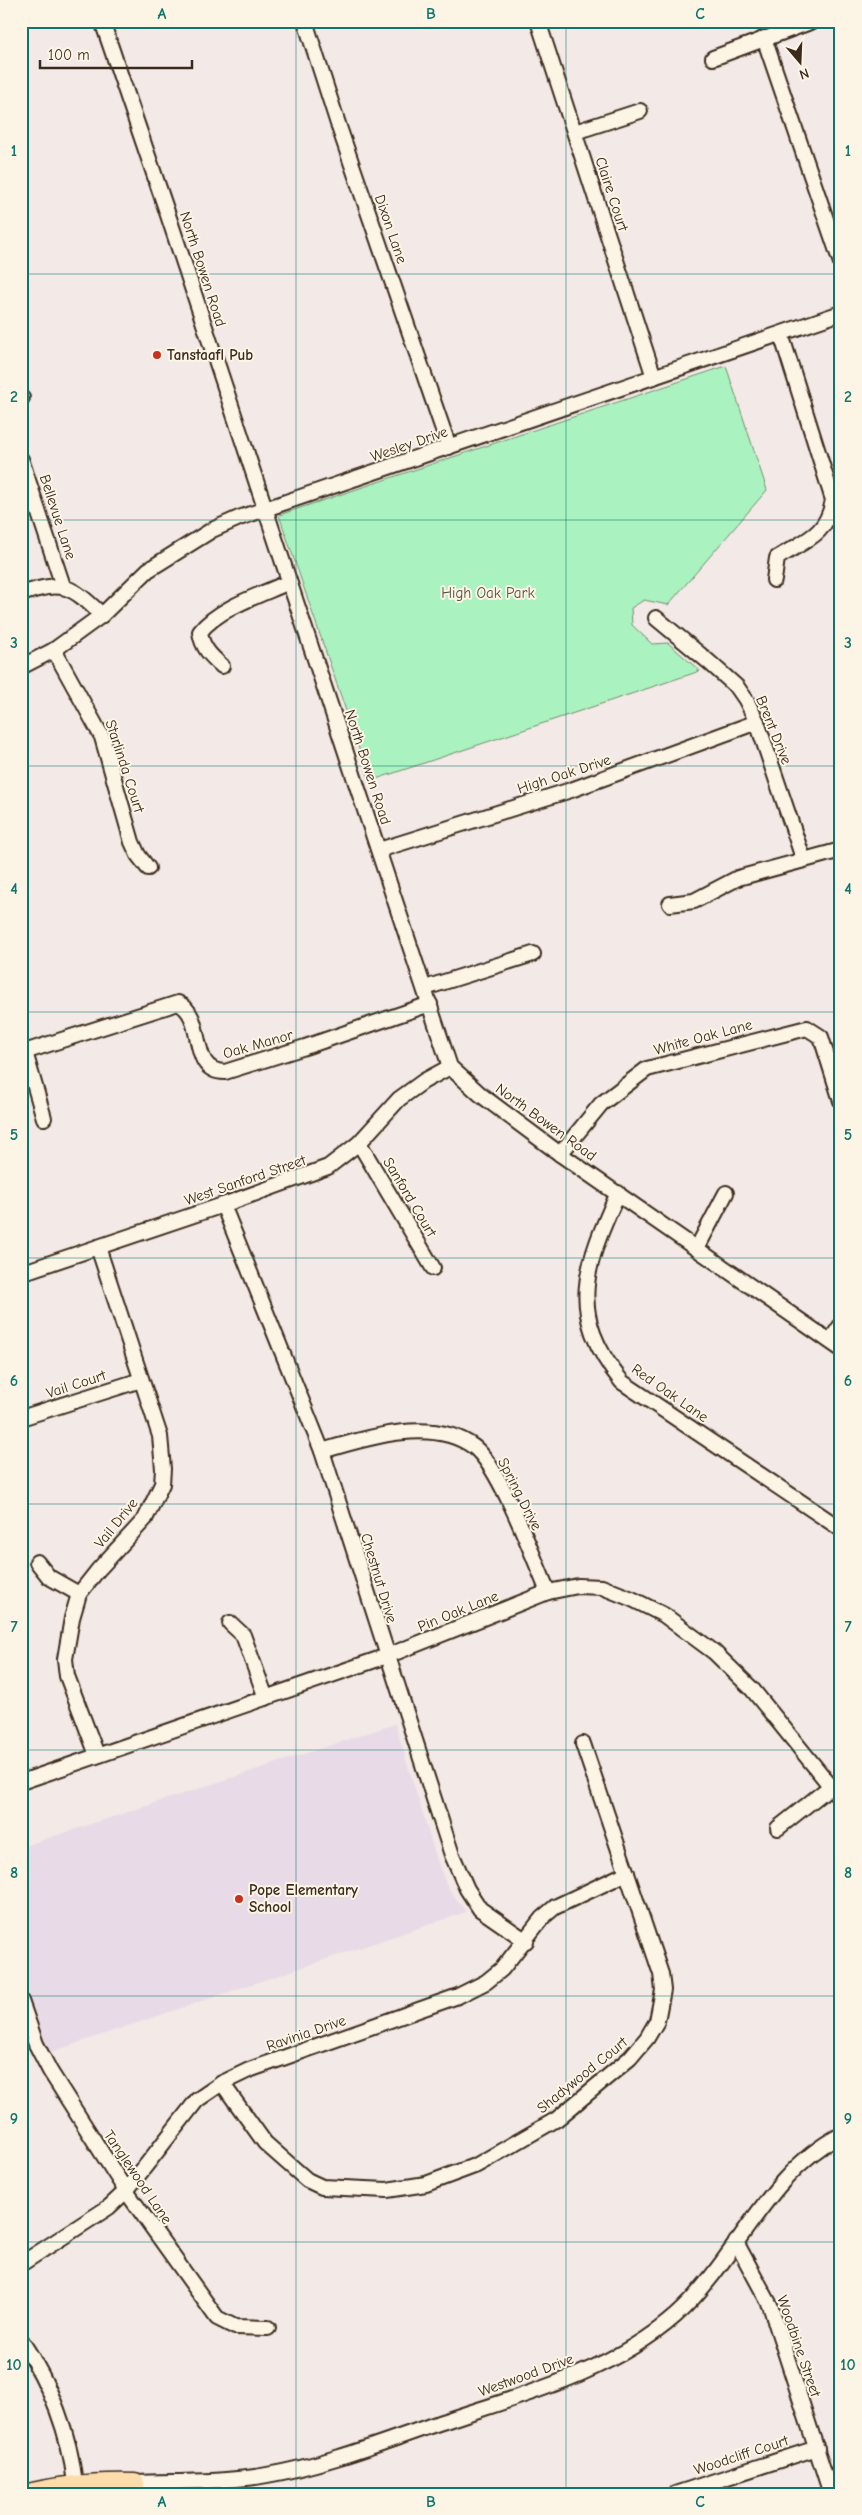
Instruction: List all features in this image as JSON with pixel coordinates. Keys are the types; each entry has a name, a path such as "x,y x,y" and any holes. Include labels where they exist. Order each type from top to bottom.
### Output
{"main road":[{"path":"25,2494 81,2483 135,2488"},
{"path":"81,2483 105,2494"}],"street":[{"name":"North Bowen Road","path":"102,21 166,206 450,1067 481,1095 560,1154 835,1345"},
{"name":"Dixon Lane","path":"305,21 449,447"},
{"name":"Claire Court","path":"538,21 654,377"},
{"path":"713,58 813,21"},
{"path":"764,38 841,264"},
{"path":"575,132 640,111"},
{"name":"Wesley Drive","path":"21,667 54,650 102,615 148,570 212,530 265,509 841,313"},
{"path":"774,580 776,558 823,529 830,518 833,500 781,334"},
{"name":"Bellevue Lane","path":"21,459 27,493 63,586"},
{"path":"222,666 211,656 201,642 200,632 205,626 238,605 290,582"},
{"path":"21,594 45,586 63,586 80,595 102,615"},
{"name":"Brent Drive","path":"656,618 737,687 746,700 757,722 803,858"},
{"name":"Starlinda Court","path":"54,650 102,737 132,842 138,855 148,868"},
{"name":"High Oak Drive","path":"379,850 571,790 757,722"},
{"path":"670,904 694,901 738,878 803,858 841,850"},
{"path":"425,988 533,954"},
{"name":"Oak Manor","path":"23,1053 178,1003 191,1013 204,1063 217,1072 225,1072 430,1004"},
{"name":"White Oak Lane","path":"560,1154 601,1104 647,1069 807,1028 821,1037 841,1101"},
{"path":"23,1053 44,1118"},
{"name":"West Sanford Street","path":"21,1273 223,1205 328,1167 359,1143 399,1099 424,1081 450,1067"},
{"name":"Sanford Court","path":"359,1143 433,1268"},
{"name":"Red Oak Lane","path":"618,1193 594,1246 587,1276 588,1312 593,1334 607,1363 622,1382 841,1529"},
{"path":"696,1248 726,1193"},
{"name":"Chestnut Drive","path":"223,1205 322,1451 452,1855 467,1889 480,1909 526,1941"},
{"name":"Vail Drive","path":"98,1247 160,1436 163,1468 162,1484 144,1518 79,1594 65,1659 67,1676 98,1755"},
{"path":"835,1345 841,1325"},
{"name":"Vail Court","path":"21,1418 142,1380"},
{"name":"Spring Drive","path":"322,1451 376,1435 396,1432 431,1433 450,1436 475,1448 490,1466 504,1492 548,1592"},
{"path":"37,1562 49,1577 79,1594"},
{"name":"Pin Oak Lane","path":"21,1782 387,1656 548,1592 578,1586 602,1587 632,1598 664,1615 714,1652 752,1689 841,1799"},
{"path":"230,1622 243,1635 266,1698"},
{"name":"Shadywood Court","path":"222,2083 266,2143 307,2180 322,2187 404,2189 445,2178 476,2165 558,2119 638,2050 657,2021 663,1990 661,1974 583,1744"},
{"path":"778,1828 831,1786"},
{"name":"Ravinia Drive","path":"21,2264 109,2207 126,2191 197,2100 222,2083 249,2070 458,1996 486,1982 526,1941 542,1918 555,1907 627,1873"},
{"name":"Tanglewood Lane","path":"21,2001 36,2044 50,2071 126,2191 217,2318 235,2328 268,2328"},
{"name":"Westwood Drive","path":"135,2488 295,2470 347,2454 574,2375 633,2347 675,2316 697,2295 785,2176 828,2142 841,2135"},
{"name":"Woodbine Street","path":"736,2242 770,2305 831,2494"},
{"path":"21,2340 39,2368 60,2413 81,2483"},
{"name":"Woodcliff Court","path":"675,2494 817,2448"}],"shaded area":[{"name":"Pope Elementary School","path":"395,1724 438,1863 447,1886 466,1912 48,2053 21,1972 21,1847"}],"green space":[{"name":"High Oak Park","path":"726,366 767,490 668,605 644,600 631,608 632,625 652,644 668,643 700,671 370,781 279,515"}],"place":[{"name":"Tanstaafl Pub","path":"157,355"},
{"name":"Pope Elementary School","path":"239,1899"}]}
